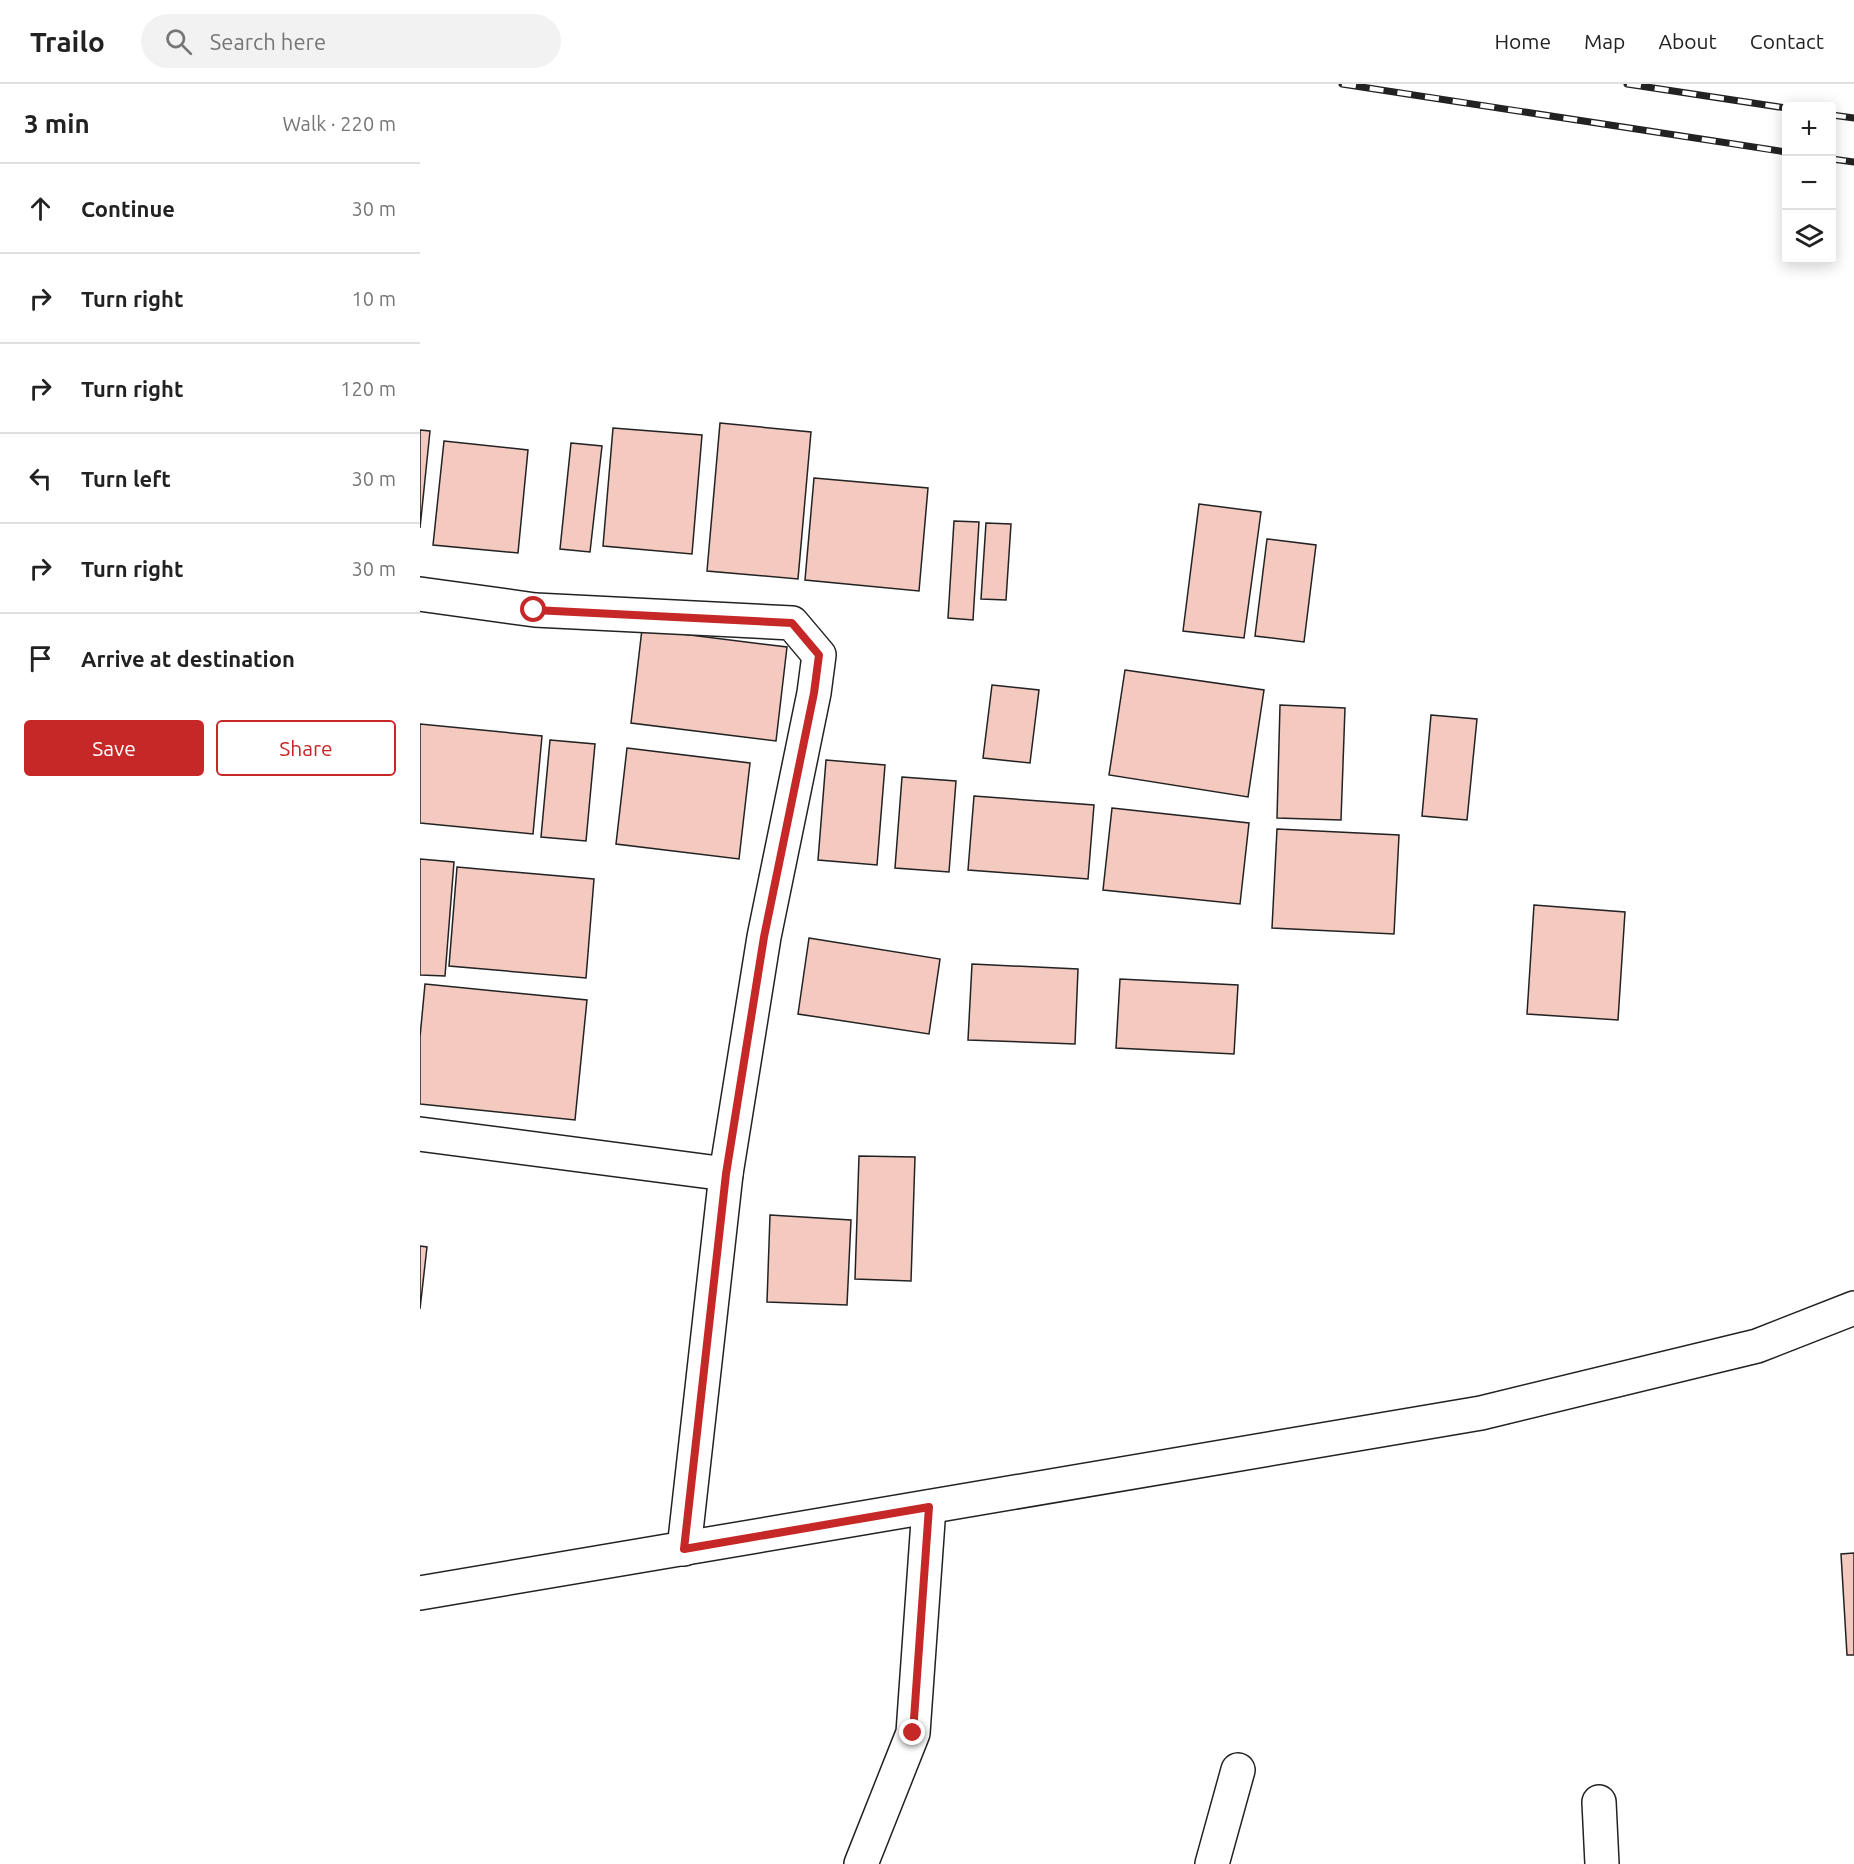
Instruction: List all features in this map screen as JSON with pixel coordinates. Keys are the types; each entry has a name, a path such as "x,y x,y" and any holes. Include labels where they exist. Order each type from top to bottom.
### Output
{"street":[{"path":"420,594 534,610 792,623 819,655 814,693 764,937 726,1174 684,1549"},
{"path":"420,1134 726,1174"},
{"path":"420,1593 1481,1413 1757,1346 1854,1308"},
{"path":"861,1864 913,1733 929,1507"},
{"path":"1212,1864 1238,1770"},
{"path":"1599,1803 1602,1864"}],"building":[{"path":"720,423 811,432 798,579 707,571"},
{"path":"613,428 702,435 692,554 603,546"},
{"path":"420,430 430,431 420,528"},
{"path":"444,441 528,450 518,553 433,545"},
{"path":"571,443 602,446 590,552 560,549"},
{"path":"814,478 928,488 919,591 805,580"},
{"path":"1199,504 1261,512 1244,638 1183,631"},
{"path":"954,521 979,522 973,620 948,618"},
{"path":"986,523 1011,524 1006,600 981,599"},
{"path":"1267,539 1316,545 1304,642 1255,636"},
{"path":"642,629 787,647 776,741 631,723"},
{"path":"1125,670 1264,690 1248,797 1109,775"},
{"path":"992,685 1039,690 1030,763 983,758"},
{"path":"1280,705 1345,708 1341,820 1277,818"},
{"path":"1431,715 1477,719 1467,820 1422,816"},
{"path":"420,724 542,736 533,834 420,823"},
{"path":"550,740 595,744 586,841 541,837"},
{"path":"627,748 750,763 739,859 616,844"},
{"path":"826,760 885,765 877,865 818,860"},
{"path":"902,777 956,781 949,872 895,868"},
{"path":"974,796 1094,805 1088,879 968,870"},
{"path":"1112,808 1249,823 1240,904 1103,890"},
{"path":"1277,829 1399,835 1394,934 1272,928"},
{"path":"420,859 454,862 445,976 420,975"},
{"path":"457,867 594,879 586,978 449,966"},
{"path":"1534,905 1625,912 1618,1020 1527,1014"},
{"path":"809,938 940,959 929,1034 798,1014"},
{"path":"972,964 1078,969 1075,1044 968,1040"},
{"path":"1120,979 1238,985 1234,1054 1116,1048"},
{"path":"425,984 587,1000 575,1120 420,1104 420,1037"},
{"path":"859,1156 915,1157 911,1281 855,1279"},
{"path":"770,1215 851,1220 847,1305 767,1302"},
{"path":"420,1246 427,1247 420,1309"},
{"path":"1854,1553 1854,1655 1847,1655 1841,1554"}],"railway":[{"path":"1342,84 1782,151"},
{"path":"1627,84 1782,107"},
{"path":"1836,116 1854,118"},
{"path":"1836,160 1854,162"}],"route":[{"path":"534,610 792,623 819,655 814,693 764,937 726,1174 684,1549 929,1507 913,1733"}]}
